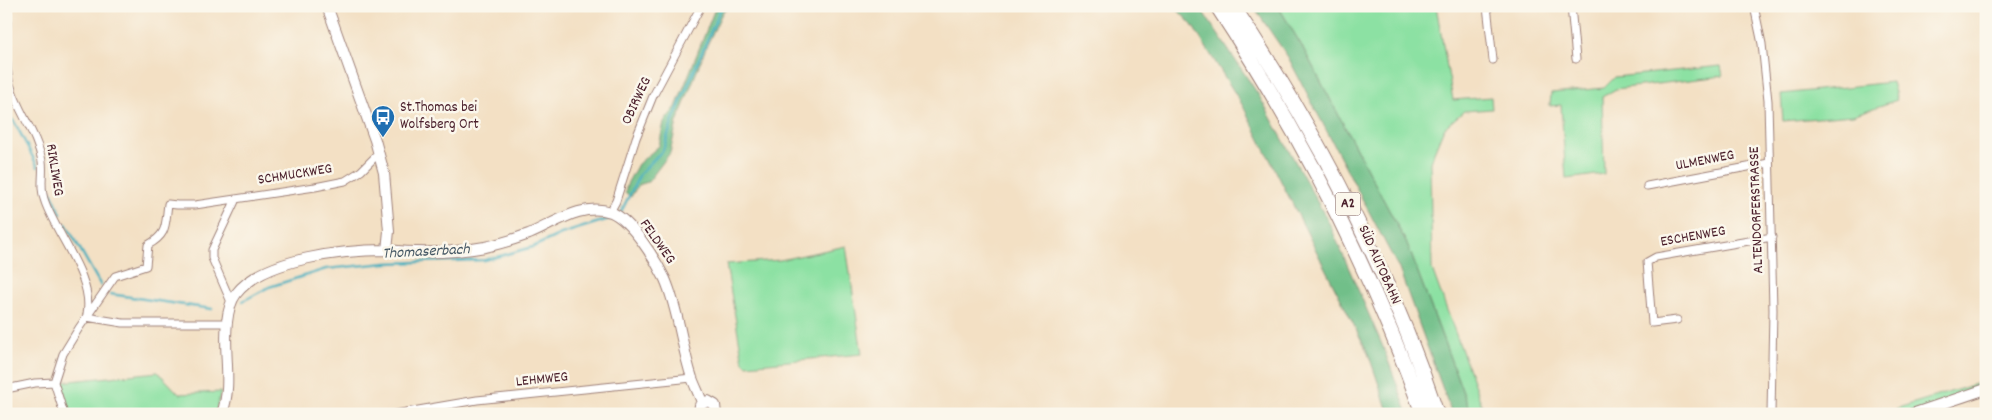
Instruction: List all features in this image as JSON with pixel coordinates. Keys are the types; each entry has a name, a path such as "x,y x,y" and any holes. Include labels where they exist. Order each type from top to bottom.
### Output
{"highway":[{"name":"SÜD AUTOBAHN","path":"1217,6 1278,104 1333,204 1373,288 1423,414"},
{"name":"SÜD AUTOBAHN","path":"1233,6 1290,96 1345,197 1386,284 1437,414"}],"main road":[{"path":"327,6 379,153 387,193 387,250"},
{"path":"222,414 228,389 226,323 231,302 237,292 248,283 274,268 294,261 346,251 387,250 432,253 486,247 529,234 565,216 588,210 610,212"},
{"name":"FELDWEG","path":"610,212 625,223 642,242 665,280 678,318 692,378 702,402"},
{"path":"1912,414 1986,389"},
{"path":"699,414 698,408 702,402 708,400 713,402 717,408 716,414"}],"street":[{"path":"6,36 8,6"},
{"name":"OBIRWEG","path":"610,212 616,201 636,138 653,96 701,6"},
{"path":"1487,6 1493,60"},
{"path":"1571,6 1576,59"},
{"name":"ALTENDORFERSTRASSE","path":"1754,6 1762,44 1768,101 1773,310 1771,414"},
{"name":"RIKLIWEG","path":"6,53 10,86 19,108 34,134 42,162 41,184 44,202 81,273 87,297 86,317"},
{"name":"SCHMUCKWEG","path":"86,317 115,276 146,266 148,246 160,239 164,231 168,204 195,205 345,181 361,171 379,153"},
{"name":"ULMENWEG","path":"1647,186 1769,163"},
{"path":"231,302 212,258 212,250 236,199"},
{"name":"ESCHENWEG","path":"1677,320 1652,322 1647,262 1656,257 1772,236"},
{"path":"64,414 54,382 63,354 86,317 123,323 226,323"},
{"name":"LEHMWEG","path":"395,414 477,400 692,378"},
{"path":"6,389 35,383 54,382"}],"green space":[{"path":"716,6 732,6 723,11 707,45 677,122 670,153 648,182 638,185 631,197 625,192 628,182 638,164 659,146 664,122 676,107"},
{"path":"1174,6 1199,6 1258,94 1330,225 1383,347 1408,414 1389,414 1368,353 1243,106 1192,25"},
{"path":"1253,6 1278,6 1303,48 1408,246 1471,414 1452,414 1399,269 1288,57"},
{"path":"1278,6 1436,6 1453,100 1491,97 1492,109 1464,111 1444,128 1430,162 1432,269 1485,414 1471,414 1408,246 1303,48"},
{"path":"1721,66 1723,76 1616,89 1602,97 1604,174 1566,179 1561,105 1550,106 1551,93 1604,88 1615,77"},
{"path":"1892,82 1897,100 1853,115 1783,121 1781,94"},
{"path":"846,246 862,354 747,365 743,362 726,264 780,260"},
{"path":"158,372 179,394 221,392 215,414 70,414 61,382"},
{"path":"1986,381 1986,395 1921,414 1888,414 1901,407"}],"waterway":[{"name":"Thomaserbach","path":"621,212 640,174 663,150 673,120 720,10 725,6"},
{"name":"Thomaserbach","path":"6,113 15,123 38,167"},
{"name":"Thomaserbach","path":"45,178 61,214"},
{"name":"Thomaserbach","path":"243,301 269,287 326,269 386,263 485,260 533,247 561,234 609,219"},
{"name":"Thomaserbach","path":"66,224 101,286"},
{"name":"Thomaserbach","path":"110,294 212,309"}],"place":[{"name":"St.Thomas bei Wolfsberg Ort","path":"383,138"}]}
